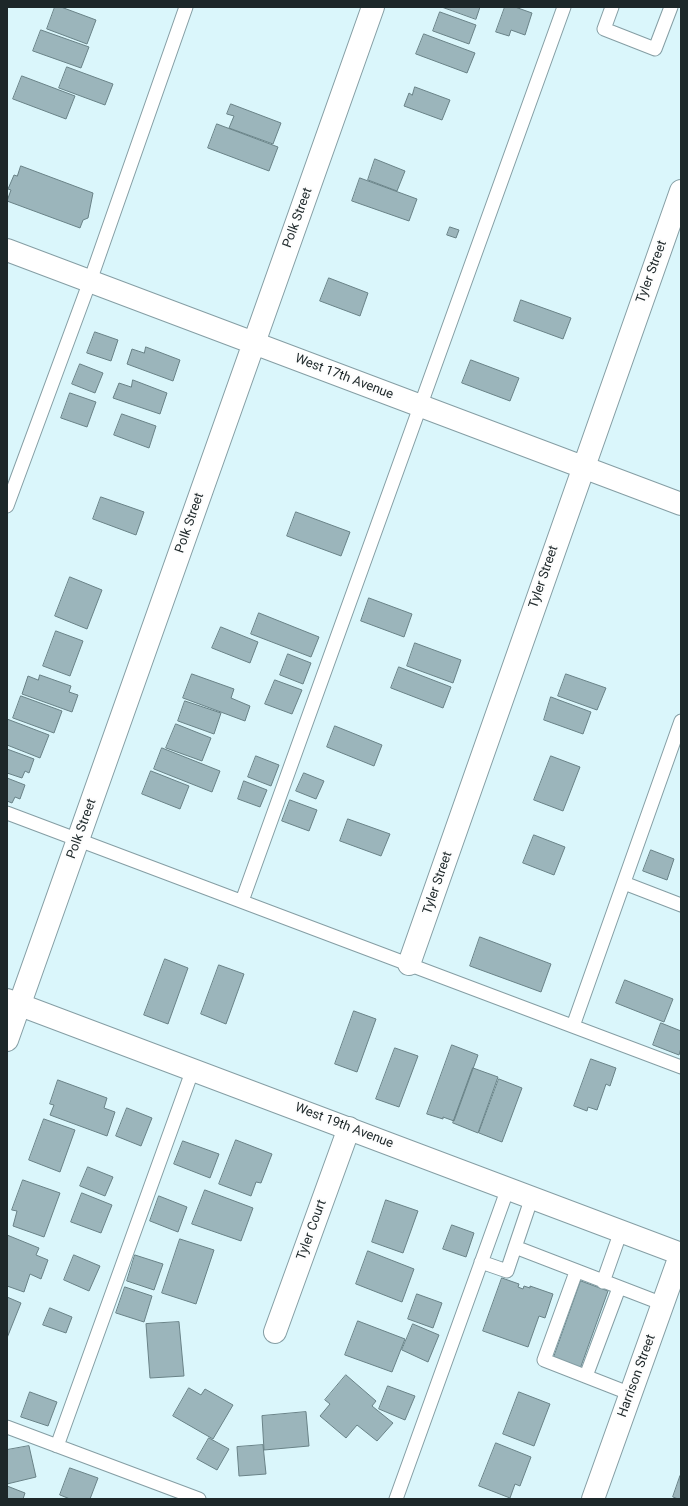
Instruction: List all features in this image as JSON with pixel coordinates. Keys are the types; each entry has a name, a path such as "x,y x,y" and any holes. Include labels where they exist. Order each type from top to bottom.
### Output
{"street":[{"name":"Polk Street","path":"7,1040 13,1002 78,839 373,7"},
{"name":"Tyler Street","path":"409,964 681,190"},
{"name":"West 17th Avenue","path":"7,250 681,504"},
{"name":"West 19th Avenue","path":"13,1002 681,1254"},
{"name":"Tyler Court","path":"275,1332 348,1128"},
{"name":"Harrison Street","path":"593,1499 681,1254"}],"lane":[{"path":"7,506 90,282 186,7"},
{"path":"242,901 564,7"},
{"path":"612,7 604,30 655,50 670,7"},
{"path":"573,1026 681,721"},
{"path":"7,813 681,1067"},
{"path":"624,883 681,905"},
{"path":"57,1446 193,1069"},
{"path":"396,1499 508,1188"},
{"path":"481,1262 507,1271 532,1197"},
{"path":"603,1282 621,1231"},
{"path":"515,1248 663,1304"},
{"path":"576,1272 568,1306 557,1336 544,1360 631,1394"},
{"path":"586,1376 591,1350 602,1320 619,1288"},
{"path":"7,1426 199,1499"}],"building":[{"path":"55,7 61,7 96,20 87,44 47,29"},
{"path":"442,7 480,7 476,19"},
{"path":"505,7 515,7 532,13 525,35 511,30 509,36 496,32"},
{"path":"440,12 476,25 469,44 433,31"},
{"path":"41,30 89,47 81,68 33,51"},
{"path":"424,34 475,53 467,73 416,54"},
{"path":"67,67 113,84 105,105 59,88"},
{"path":"22,76 75,96 66,119 13,99"},
{"path":"415,87 450,100 442,120 404,106 409,93 412,95"},
{"path":"231,104 281,123 273,144 229,128 234,116 227,114"},
{"path":"217,124 278,147 269,171 208,148"},
{"path":"375,159 405,171 397,191 368,180"},
{"path":"21,166 93,193 88,218 83,220 80,228 7,201 11,190 8,189 14,175 17,176"},
{"path":"360,178 417,199 409,221 352,201"},
{"path":"450,227 459,230 456,238 447,235"},
{"path":"329,278 368,293 360,316 320,301"},
{"path":"521,300 571,318 563,339 514,321"},
{"path":"95,332 118,340 111,361 87,353"},
{"path":"146,347 180,360 173,381 127,364 132,349 144,353"},
{"path":"471,360 519,378 510,401 462,383"},
{"path":"80,364 103,373 95,393 72,384"},
{"path":"133,380 167,393 160,414 113,398 119,383 131,387"},
{"path":"70,393 96,402 87,427 61,418"},
{"path":"122,414 156,426 149,448 114,435"},
{"path":"101,497 144,512 136,535 93,519"},
{"path":"296,512 350,532 341,556 287,536"},
{"path":"70,577 102,590 87,629 55,616"},
{"path":"369,598 412,614 404,637 361,621"},
{"path":"259,613 319,637 311,657 251,634"},
{"path":"221,627 258,642 250,663 212,648"},
{"path":"56,631 83,641 70,676 43,666"},
{"path":"415,643 461,660 453,683 407,666"},
{"path":"288,654 311,663 303,684 280,675"},
{"path":"399,667 451,687 443,708 391,688"},
{"path":"192,674 234,689 231,698 250,706 245,721 183,698"},
{"path":"566,674 606,688 597,710 558,696"},
{"path":"40,675 71,686 69,692 78,695 72,712 22,694 28,676 38,680"},
{"path":"275,680 302,690 292,714 265,704"},
{"path":"21,696 62,711 54,733 13,718"},
{"path":"551,697 591,712 583,734 544,720"},
{"path":"185,701 221,713 214,734 178,721"},
{"path":"7,719 49,735 40,758 7,745"},
{"path":"176,724 211,738 202,761 166,748"},
{"path":"335,726 382,745 374,766 327,747"},
{"path":"162,748 220,771 212,792 154,769"},
{"path":"7,749 34,759 29,773 25,771 22,778 7,773"},
{"path":"256,756 279,765 271,786 248,777"},
{"path":"551,756 580,767 563,811 534,800"},
{"path":"151,771 189,786 180,809 142,794"},
{"path":"304,773 324,781 316,799 296,791"},
{"path":"7,778 25,785 20,799 15,797 12,803 7,801"},
{"path":"244,781 267,790 260,807 238,799"},
{"path":"290,800 317,810 309,831 282,821"},
{"path":"348,819 390,834 381,856 340,841"},
{"path":"534,835 565,847 554,875 523,863"},
{"path":"651,850 674,859 667,880 643,871"},
{"path":"480,937 551,964 541,992 470,966"},
{"path":"165,959 188,968 168,1024 144,1015"},
{"path":"219,965 244,974 226,1024 201,1014"},
{"path":"625,980 673,999 664,1022 616,1003"},
{"path":"354,1011 376,1019 357,1072 335,1064"},
{"path":"661,1023 681,1031 681,1048 679,1055 653,1045"},
{"path":"452,1045 478,1055 454,1121 427,1114"},
{"path":"395,1048 418,1056 399,1107 376,1099"},
{"path":"591,1059 616,1068 610,1086 606,1084 597,1110 588,1107 587,1111 574,1106"},
{"path":"473,1068 498,1077 478,1133 453,1123"},
{"path":"499,1079 522,1088 502,1142 479,1133"},
{"path":"58,1080 107,1098 104,1108 115,1112 107,1136 50,1115 54,1105 50,1104"},
{"path":"127,1108 152,1118 141,1146 116,1136"},
{"path":"44,1119 75,1130 60,1172 29,1160"},
{"path":"236,1140 272,1154 261,1183 256,1182 251,1196 219,1184"},
{"path":"183,1141 219,1154 210,1178 174,1164"},
{"path":"88,1167 113,1177 105,1196 80,1186"},
{"path":"23,1180 60,1193 44,1237 13,1226 17,1211 12,1210"},
{"path":"205,1190 253,1208 241,1241 192,1224"},
{"path":"82,1193 112,1205 101,1233 71,1222"},
{"path":"159,1196 187,1207 178,1232 150,1221"},
{"path":"386,1200 418,1211 403,1253 372,1242"},
{"path":"452,1225 474,1233 466,1257 443,1249"},
{"path":"7,1235 39,1248 36,1255 48,1260 41,1279 30,1274 24,1292 7,1286"},
{"path":"180,1239 214,1250 196,1304 162,1293"},
{"path":"368,1251 414,1269 402,1302 356,1284"},
{"path":"74,1255 100,1266 89,1291 64,1280"},
{"path":"135,1255 163,1264 154,1290 127,1281"},
{"path":"502,1278 519,1284 518,1287 523,1289 524,1286 530,1288 530,1286 553,1294 545,1318 539,1316 528,1347 483,1331"},
{"path":"581,1281 608,1291 580,1369 553,1360"},
{"path":"125,1287 152,1296 144,1322 116,1313"},
{"path":"417,1294 442,1303 433,1328 408,1319"},
{"path":"7,1297 21,1303 7,1338"},
{"path":"50,1308 72,1317 66,1333 43,1325"},
{"path":"358,1321 405,1339 392,1372 345,1355"},
{"path":"179,1322 184,1376 150,1378 146,1324"},
{"path":"413,1324 439,1335 428,1362 402,1350"},
{"path":"346,1375 376,1401 372,1406 393,1423 377,1441 357,1425 346,1438 320,1416 330,1404 325,1400"},
{"path":"388,1386 415,1396 405,1420 379,1409"},
{"path":"189,1388 201,1395 205,1389 233,1405 213,1439 173,1416"},
{"path":"30,1392 57,1402 48,1426 21,1417"},
{"path":"519,1392 550,1404 534,1446 503,1434"},
{"path":"306,1412 309,1446 264,1450 262,1416"},
{"path":"209,1438 229,1449 217,1470 197,1459"},
{"path":"496,1443 531,1457 520,1486 515,1484 510,1498 479,1486"},
{"path":"263,1445 266,1474 239,1476 237,1447"},
{"path":"29,1446 36,1477 7,1484 7,1450"},
{"path":"70,1468 98,1478 90,1499 70,1499 60,1495"},
{"path":"680,1476 681,1499 678,1499 673,1497"},
{"path":"7,1486 25,1493 23,1499 7,1499"}]}
